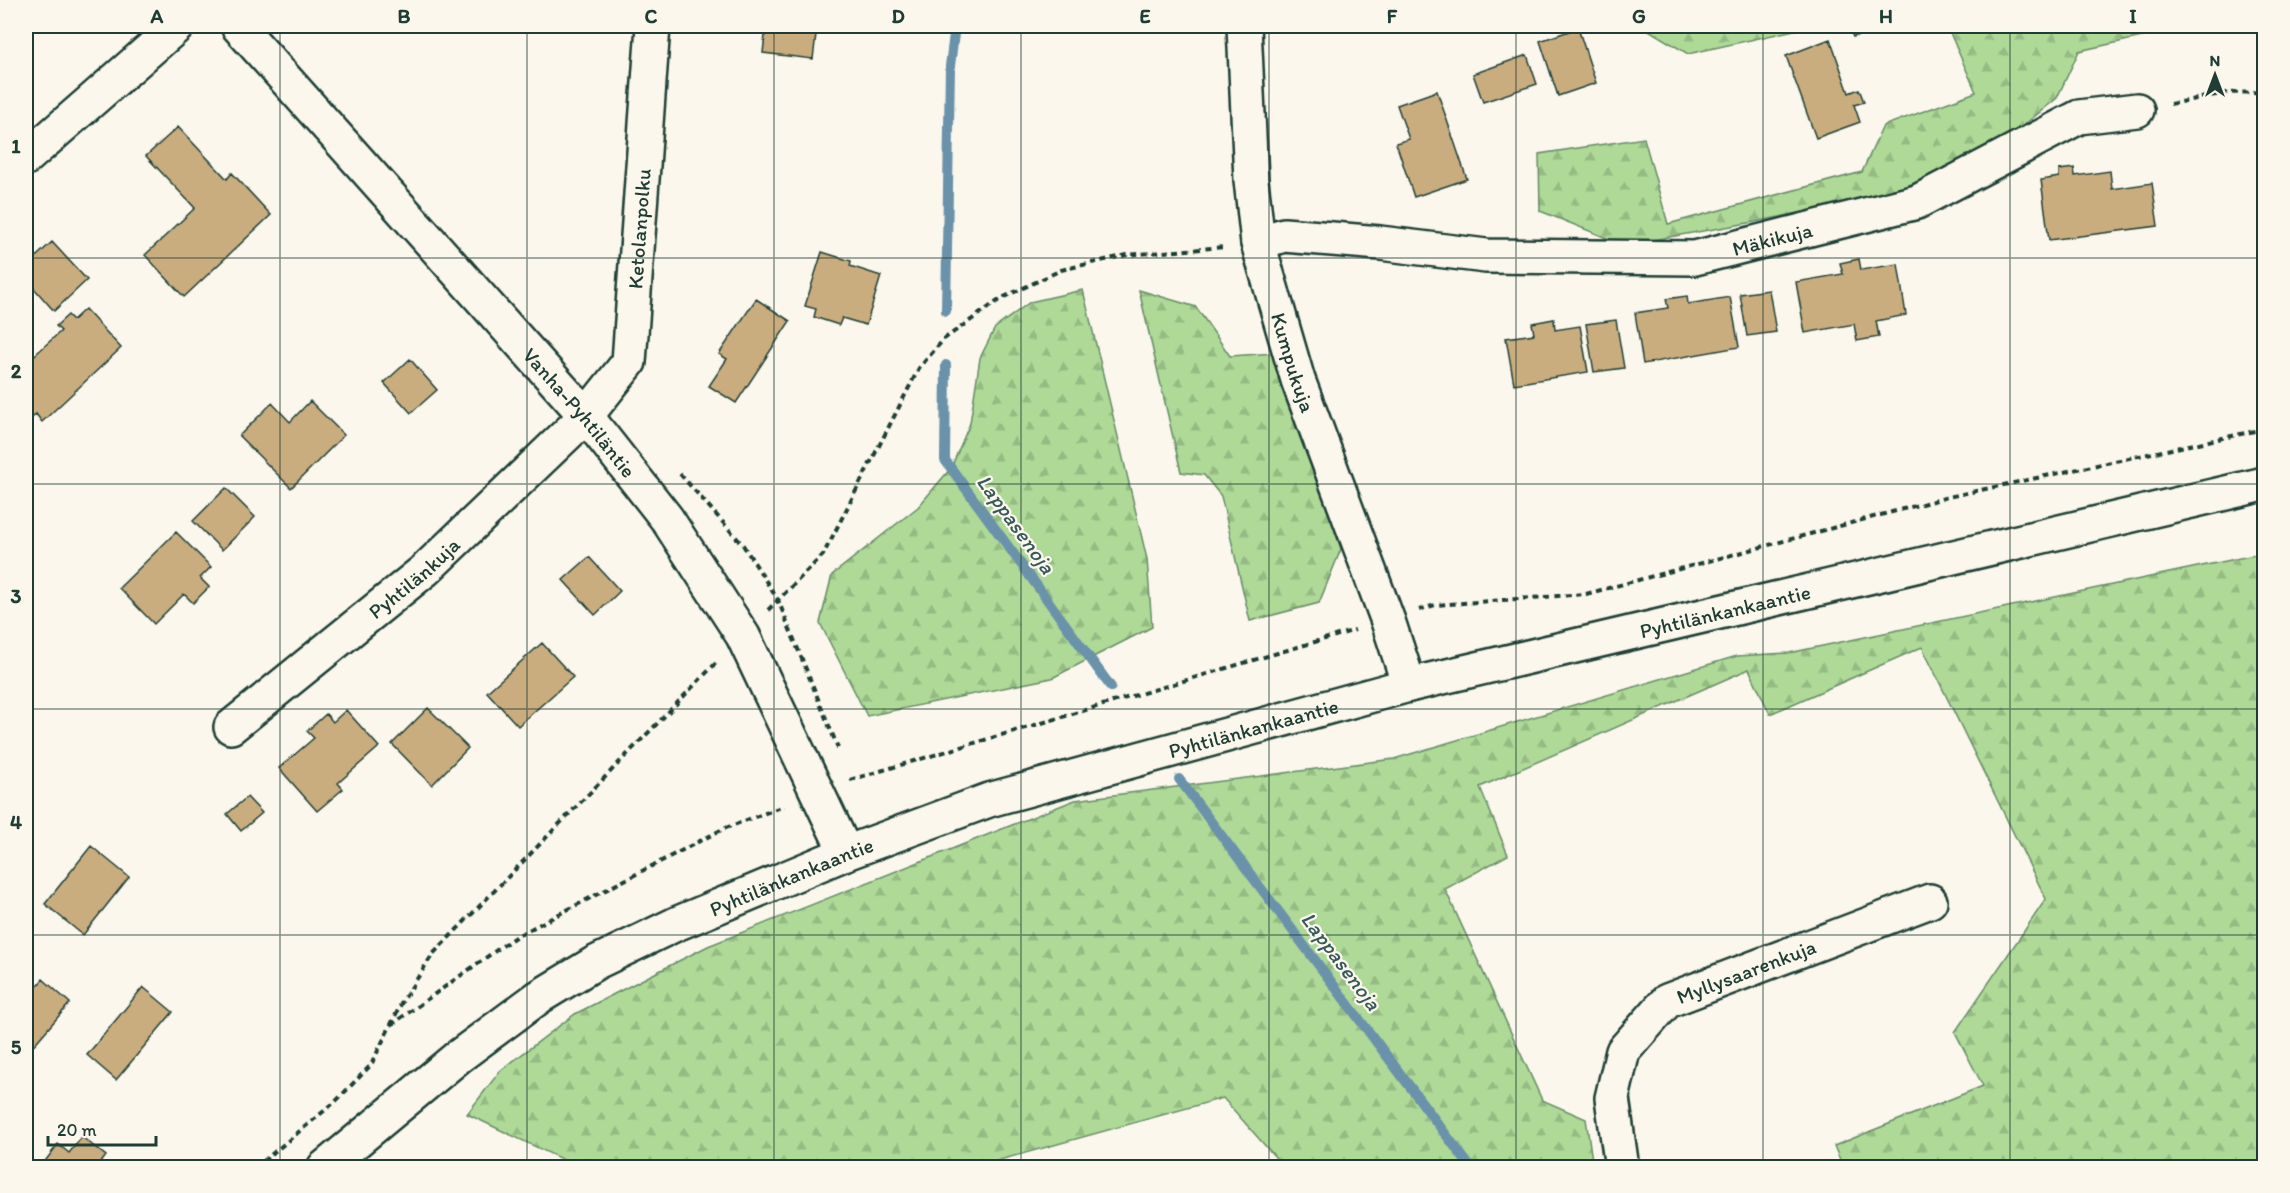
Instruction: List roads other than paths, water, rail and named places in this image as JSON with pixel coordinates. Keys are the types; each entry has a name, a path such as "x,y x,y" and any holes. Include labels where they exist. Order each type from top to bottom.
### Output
{"street":[{"path":"26,158 177,26"},
{"name":"Vanha-Pyhtiläntie","path":"238,26 586,416 667,519 743,636 846,854"},
{"name":"Ketolanpolku","path":"586,416 629,362 653,26"},
{"name":"Kumpukuja","path":"1244,26 1251,180 1258,243 1298,380 1388,621 1409,685"},
{"name":"Mäkikuja","path":"1258,243 1284,235 1380,243 1486,256 1695,258 1917,202 2079,117 2137,110"},
{"name":"Pyhtilänkuja","path":"231,727 425,570 586,416"},
{"name":"Pyhtilänkankaantie","path":"324,1167 458,1058 539,998 595,963 676,924 846,854 989,800 1409,685 2265,484"},
{"name":"Myllysaarenkuja","path":"1622,1167 1612,1098 1623,1051 1667,1001 1930,901"}],"waterway":[{"name":"Lappasenoja","path":"946,311 950,66 955,26"},
{"name":"Lappasenoja","path":"946,365 945,460 1111,687"},
{"name":"Lappasenoja","path":"1179,779 1471,1168"}]}
